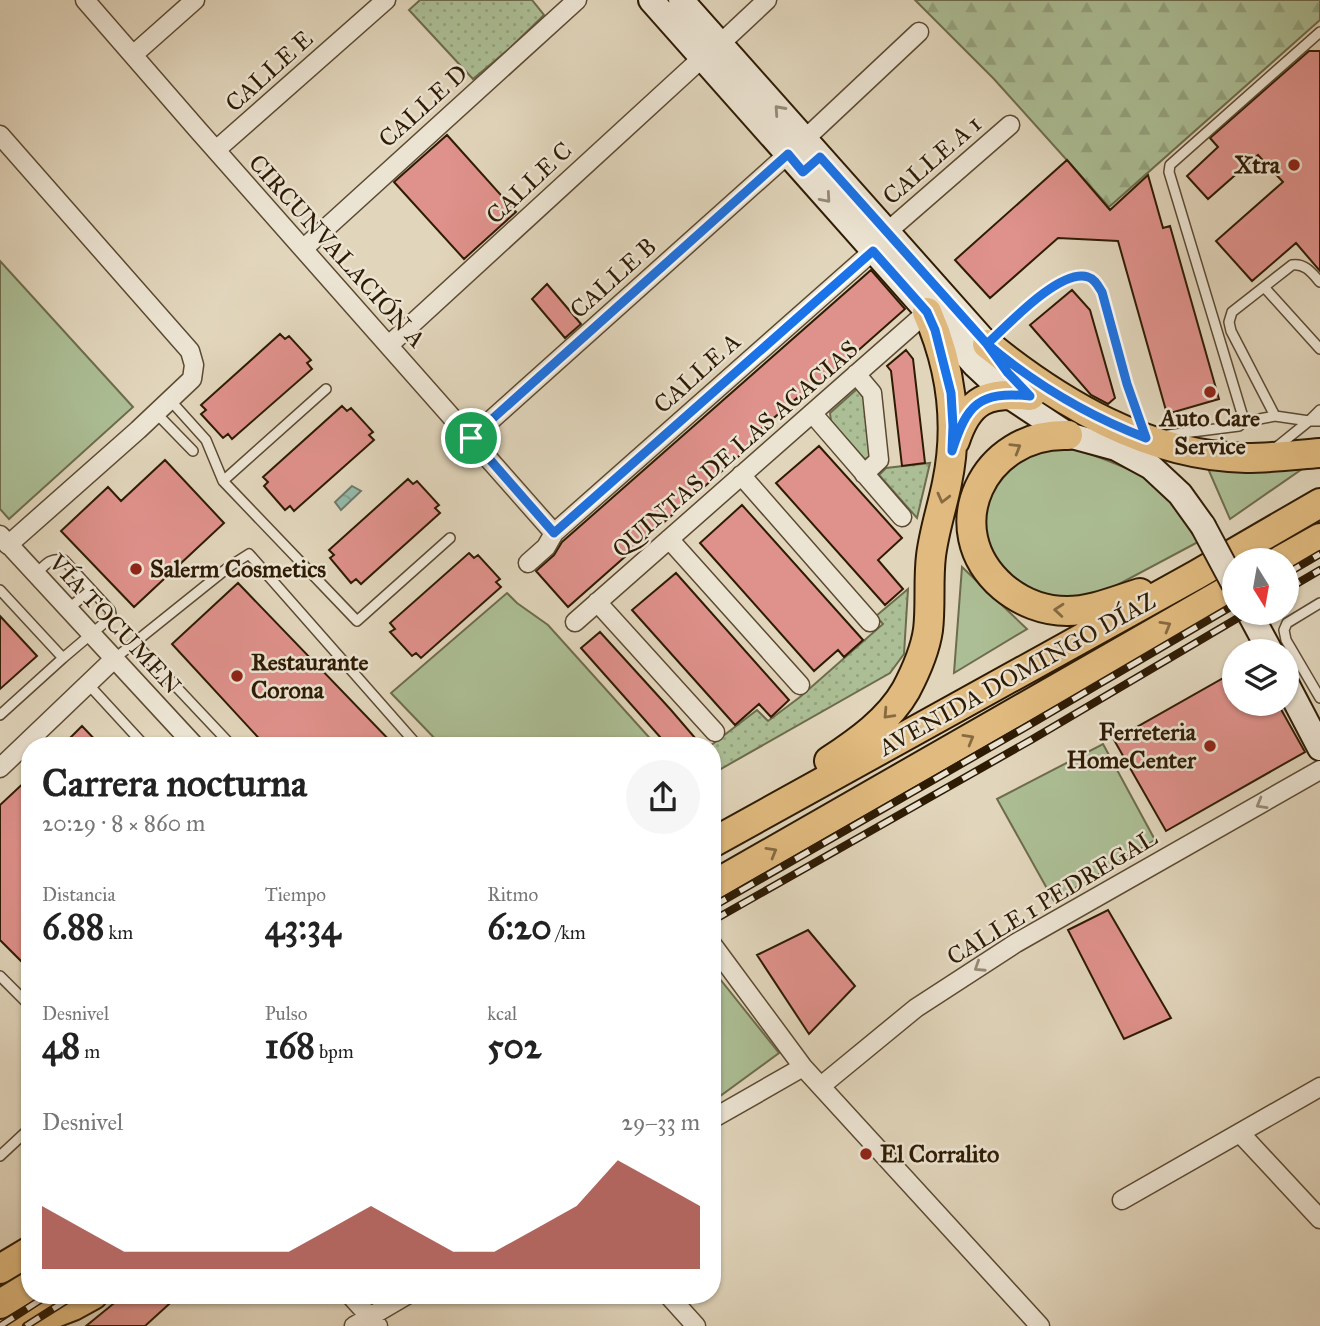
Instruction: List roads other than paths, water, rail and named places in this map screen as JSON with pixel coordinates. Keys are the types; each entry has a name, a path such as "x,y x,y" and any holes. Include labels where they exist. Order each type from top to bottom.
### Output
{"main road":[{"path":"721,834 748,813 838,755 881,721 904,693 913,677 928,628 931,554 952,451 953,412 948,377 927,312"},
{"path":"978,346 1059,397 1105,421 1174,447 1244,458 1320,453"},
{"path":"952,451 958,432 974,407 983,399 1018,395"},
{"path":"1073,437 1052,435 1016,447 989,471 975,494 971,520 974,542 983,564 998,582 1030,604 1067,611 1092,607 1196,575"},
{"name":"AVENIDA DOMINGO DÍAZ","path":"721,836 1196,575 1320,503"},
{"path":"1299,550 1320,538"},
{"name":"AVENIDA DOMINGO DÍAZ","path":"721,883 1222,593"},
{"path":"0,1304 21,1291"},
{"path":"21,1326 77,1304"}],"street":[{"name":"CIRCUNVALACIÓN A","path":"85,0 554,533"},
{"path":"133,55 195,0"},
{"name":"CALLE E","path":"216,150 386,0"},
{"name":"CALLE D","path":"303,249 577,0"},
{"path":"651,0 711,51 880,241 978,346 1008,373 1018,395"},
{"path":"681,0 711,51"},
{"name":"CALLE C","path":"389,345 768,0"},
{"name":"CALLE B","path":"471,438 804,156 919,32"},
{"name":"CALLE A 1","path":"880,241 1010,125"},
{"path":"0,135 190,351 194,365 192,379 156,413 4,540"},
{"path":"880,241 927,312 975,365 1018,395 1071,426 1073,437 1116,448 1151,467 1180,494 1203,526 1222,563"},
{"name":"CALLE A","path":"528,563 546,547 554,533 880,241"},
{"name":"QUINTAS DE LAS ACACIAS","path":"575,622 927,312"},
{"path":"856,374 872,393 879,460 864,474"},
{"path":"812,413 902,517"},
{"path":"741,475 870,622"},
{"path":"669,538 800,685"},
{"name":"VÍA TOCUMEN","path":"4,540 187,737"},
{"path":"597,603 715,732"},
{"path":"32,737 114,659"},
{"path":"1299,708 1320,748"},
{"path":"0,768 21,748"},
{"name":"CALLE 1 PEDREGAL","path":"821,1086 916,1008 1016,943 1320,770"},
{"path":"721,956 803,1067 1040,1326"},
{"path":"721,1114 803,1067"},
{"path":"1122,1200 1320,1087"},
{"path":"1240,1133 1320,1219"},
{"path":"355,1304 367,1323 394,1304"},
{"path":"676,1304 696,1326"}],"lane":[{"path":"1243,422 1169,172 1170,165 1320,32"},
{"path":"1275,416 1231,331 1229,322 1232,312 1292,265 1304,266 1320,282"},
{"path":"947,333 978,346 1051,287 1070,277 1087,276 1096,282 1102,292 1123,371 1146,438 1239,426 1243,422 1275,416 1320,421"},
{"path":"1264,287 1320,349"},
{"path":"223,481 327,388"},
{"path":"170,400 206,440 223,481 357,621 450,538"},
{"path":"1263,457 1320,410"},
{"path":"156,413 193,451"},
{"path":"114,659 230,566 249,554 410,737"},
{"path":"0,715 109,619 111,614 64,560 50,560 36,574"},
{"path":"0,590 63,657"},
{"path":"68,609 91,590"},
{"path":"1320,603 1287,623 1284,630 1286,640 1320,698"},
{"path":"135,643 224,737"},
{"path":"88,684 137,737"},
{"path":"0,976 21,997"},
{"path":"0,1156 21,1136"}],"water":[{"path":"352,486 361,491 341,510 335,502"}],"railway":[{"path":"1299,566 1320,554"},
{"path":"1299,582 1320,570"},
{"path":"721,902 1222,612"},
{"path":"721,916 1031,740 1226,625"},
{"path":"0,1326 34,1304"},
{"path":"26,1326 61,1304"}],"place":[{"name":"Xtra","path":"1294,165"},
{"name":"Auto Care Service","path":"1210,392"},
{"name":"Salerm Cosmetics","path":"136,569"},
{"name":"Restaurante Corona","path":"237,676"},
{"name":"Ferreteria HomeCenter","path":"1210,746"},
{"name":"El Corralito","path":"866,1154"}]}
